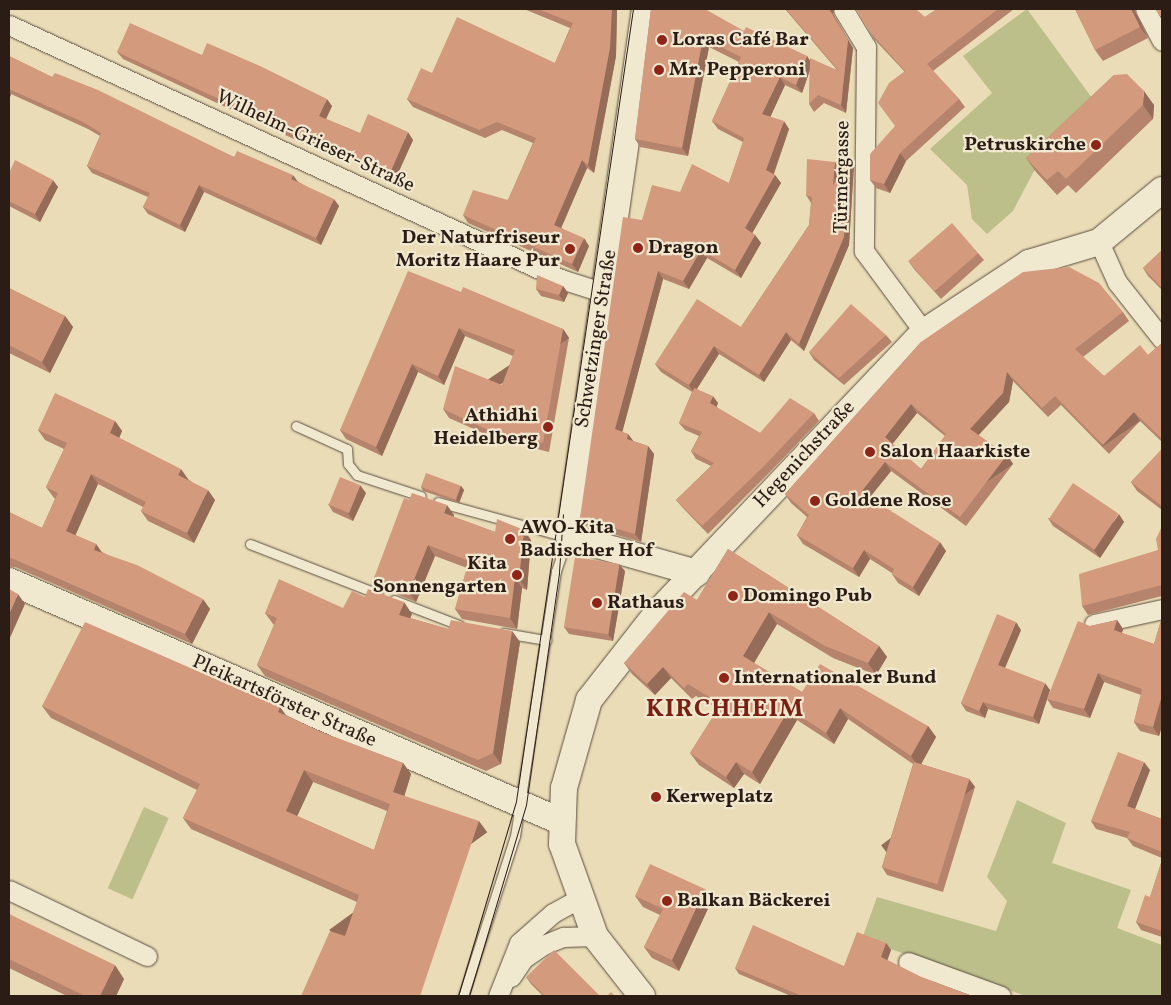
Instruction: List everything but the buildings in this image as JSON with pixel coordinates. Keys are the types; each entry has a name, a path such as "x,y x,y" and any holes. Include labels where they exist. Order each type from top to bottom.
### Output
{"street":[{"name":"Schwetzinger Straße","path":"569,537 644,9"},
{"name":"Türmergasse","path":"843,9 866,47 864,251 924,332"},
{"path":"1145,9 1162,41"},
{"name":"Wilhelm-Grieser-Straße","path":"9,25 561,279 605,293"},
{"name":"Hegenichstraße","path":"560,821 569,760 589,700 622,654 872,382 924,332 1029,263 1099,242 1162,190"},
{"path":"1099,242 1116,282 1162,339"},
{"path":"569,537 697,573"},
{"name":"Pleikartsförster Straße","path":"9,581 560,821"},
{"path":"1094,624 1162,609"},
{"path":"560,821 578,899 595,936 642,996"},
{"path":"9,890 147,956"},
{"path":"499,994 519,943 553,913 578,899"},
{"path":"499,994 524,958 543,944 562,937 595,936"},
{"path":"908,962 1001,996"}],"lane":[{"path":"296,426 347,450 348,464 357,475 473,515 488,513 569,537 562,545 519,802 463,996"},
{"path":"250,544 467,627"},
{"path":"494,631 546,640"}],"green space":[{"path":"1027,9 1100,109 1034,171 1013,211 987,234 972,219 967,185 930,149 992,93 963,56"},
{"path":"1017,800 1066,823 1052,863 1131,890 1117,928 1162,945 1162,996 1026,996 862,939 877,897 996,931 1007,901 987,877"},
{"path":"144,807 169,818 132,899 108,888"}],"tram line":[{"path":"458,996 516,801 633,9"},
{"path":"469,996 526,805 559,572 563,514"}],"place":[{"name":"Loras Café Bar","path":"662,40"},
{"name":"Mr. Pepperoni","path":"659,70"},
{"name":"Petruskirche","path":"1096,145"},
{"name":"Dragon","path":"638,248"},
{"name":"Der Naturfriseur Moritz Haare Pur","path":"570,249"},
{"name":"Athidhi Heidelberg","path":"548,427"},
{"name":"Salon Haarkiste","path":"870,452"},
{"name":"Goldene Rose","path":"815,501"},
{"name":"AWO-Kita Badischer Hof","path":"510,539"},
{"name":"Kita Sonnengarten","path":"517,575"},
{"name":"Domingo Pub","path":"733,596"},
{"name":"Rathaus","path":"597,603"},
{"name":"Internationaler Bund","path":"724,678"},
{"name":"Kerweplatz","path":"656,797"},
{"name":"Balkan Bäckerei","path":"667,901"}],"district":[{"name":"KIRCHHEIM","path":"725,710"}]}
